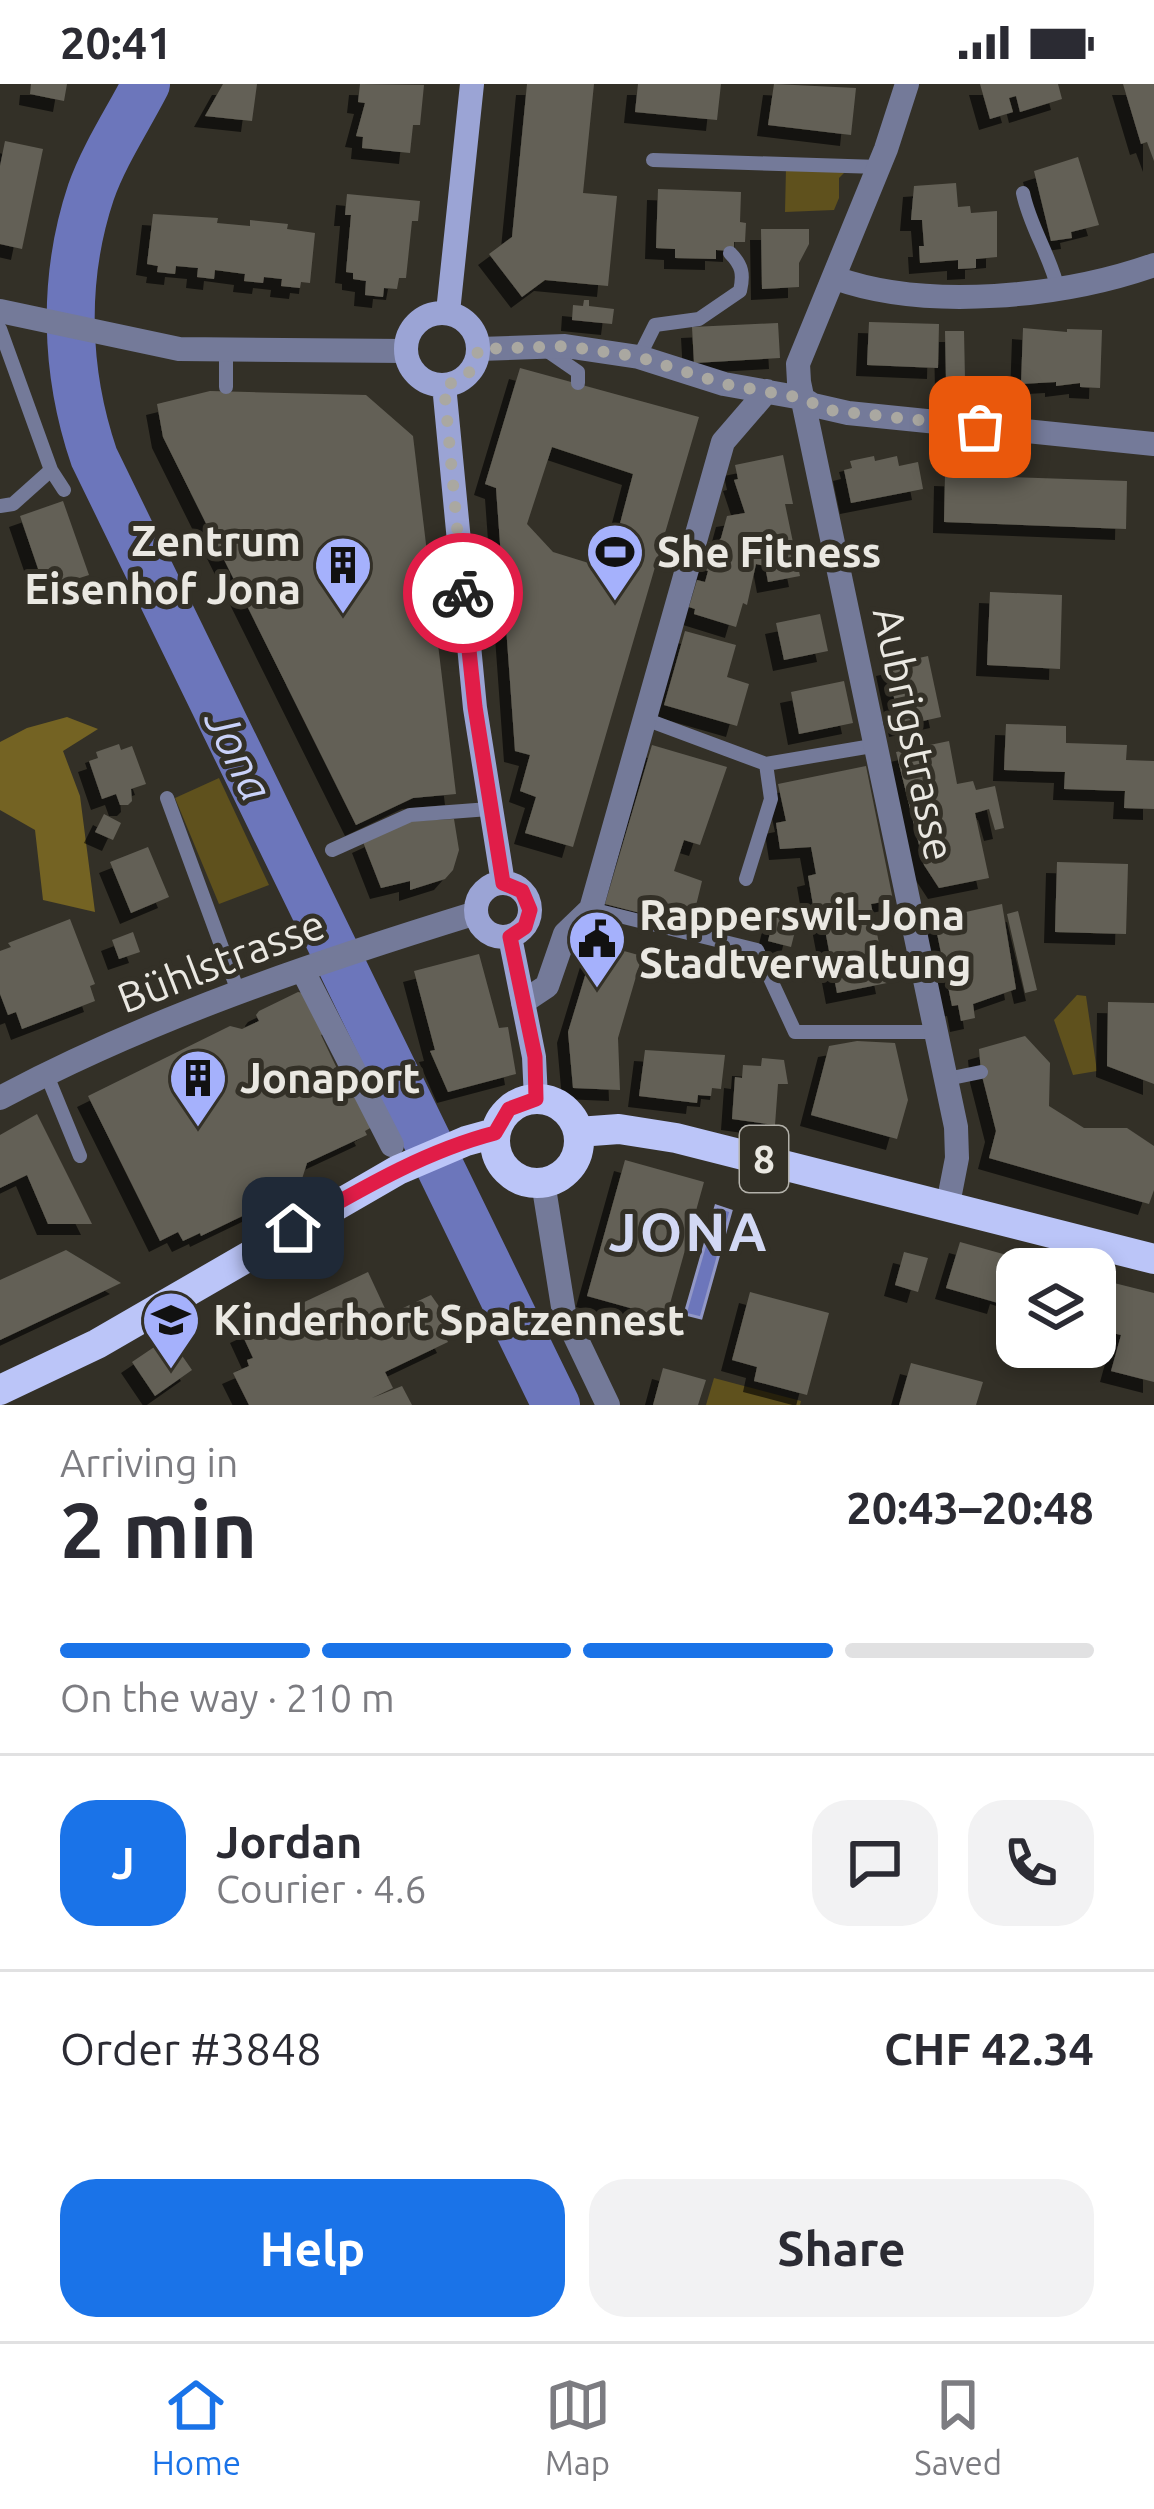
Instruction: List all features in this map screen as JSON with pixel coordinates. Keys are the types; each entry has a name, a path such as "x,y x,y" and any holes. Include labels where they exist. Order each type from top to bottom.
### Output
{"main road":[{"path":"0,1390 97,1344 398,1156 481,1137 509,1109 536,1099 563,1108 578,1132 575,1159 567,1170 543,1183 512,1175 481,1137"},
{"name":"8","path":"578,1132 619,1129 676,1138 1153,1255"}],"street":[{"path":"448,312 472,84"},
{"name":"Aubrigstrasse","path":"908,84 799,364 802,398 956,1127 957,1158 949,1204"},
{"path":"835,278 901,292 963,294 1058,289 1154,265"},
{"path":"0,311 179,350 405,351"},
{"path":"436,312 448,312 470,325 478,349 472,370 444,385 413,372 405,351 410,330 436,312"},
{"path":"478,349 566,346 639,357 724,384 802,398 848,413 1154,444"},
{"path":"444,385 475,707 503,883"},
{"path":"523,1002 547,986 565,934 591,909 723,442 767,392"},
{"path":"503,883 522,891 530,910 525,927 510,937 492,935 476,913 483,892 503,883"},
{"name":"Bühlstrasse","path":"0,1098 148,1028 476,913"},
{"path":"510,937 535,1057 536,1099"},
{"path":"306,970 398,1156"},
{"path":"543,1183 564,1313 608,1405"}],"lane":[{"path":"653,160 879,167"},
{"path":"1023,193 1028,220 1058,289"},
{"path":"639,357 655,325 699,319 740,291 740,263 730,253"},
{"path":"0,329 51,470 64,490"},
{"path":"533,346 559,356 578,372 578,383"},
{"path":"226,350 226,387"},
{"path":"0,506 13,504 51,470"},
{"path":"644,719 766,764 878,745"},
{"path":"746,879 771,799 766,764"},
{"path":"167,798 239,994"},
{"path":"332,850 410,815 489,809"},
{"path":"591,909 757,950 794,1032 937,1031"},
{"path":"947,1079 981,1072"},
{"path":"46,1073 80,1156"}],"shaded area":[{"path":"786,168 847,170 839,178 834,210 785,212"},
{"path":"67,717 98,729 63,751 80,796 95,912 43,900 35,830 0,810 0,742 27,728"},
{"path":"219,778 269,885 219,904 175,798"},
{"path":"1077,995 1086,996 1097,1071 1073,1075 1054,1020"},
{"path":"714,1378 801,1401 800,1405 706,1405"}],"water":[{"path":"716,1206 731,1211 701,1318 685,1314"}],"building":[{"path":"31,84 67,84 64,101 30,94"},
{"path":"223,84 257,84 252,121 205,116"},
{"path":"360,84 424,85 420,125 413,125 410,153 362,148 363,137 356,136 365,103 358,102"},
{"path":"527,84 594,84 583,193 617,196 608,286 545,280 522,297 489,254 512,237"},
{"path":"638,84 721,84 717,120 635,112"},
{"path":"774,84 856,88 851,135 768,125"},
{"path":"980,84 1058,84 1062,99 1020,112 1016,96 1009,98 1013,112 990,119"},
{"path":"1123,84 1154,84 1154,161 1147,142 1141,144"},
{"path":"5,141 43,149 22,249 0,244 0,166"},
{"path":"1078,157 1099,225 1071,232 1072,238 1051,241 1034,171"},
{"path":"956,183 958,207 970,206 971,213 997,211 997,257 976,259 976,268 958,269 958,260 920,263 922,220 911,220 914,186"},
{"path":"658,189 741,192 745,242 734,242 734,251 716,250 716,259 675,258 675,249 656,248"},
{"path":"347,194 420,201 418,221 412,221 406,278 399,278 397,289 384,288 383,297 365,295 366,281 346,272 351,215 345,215"},
{"path":"153,214 218,218 217,223 250,226 250,220 288,224 287,229 315,233 310,283 301,282 300,288 281,286 282,279 244,281 245,274 215,270 214,279 197,277 198,268 176,266 175,274 157,272 158,266 147,264"},
{"path":"761,229 809,229 809,244 799,263 799,287 762,289"},
{"path":"589,300 589,306 614,309 612,324 572,320 573,305 583,306"},
{"path":"869,322 939,324 938,368 867,365"},
{"path":"778,323 780,358 694,363 692,327"},
{"path":"1023,328 1102,330 1100,388 1080,387 1080,383 1021,384"},
{"path":"945,331 964,331 965,380 946,380"},
{"path":"520,368 699,417 573,847 525,833 536,797 520,791 530,755 515,751 496,488 485,484","holes":["552,447 633,474 608,569 553,552 527,524"]},
{"name":"Zentrum Eisenhof Jona","path":"210,391 366,395 413,436 456,794 413,798 356,825 163,437 157,404"},
{"path":"783,455 793,504 785,504 800,576 768,582 765,566 756,564 747,605 743,603 736,627 694,614 695,609 689,607 697,580 705,582 708,571 701,568 709,542 716,544 721,538 727,516 745,513 734,480 738,479 735,465"},
{"path":"874,456 875,461 897,456 899,466 918,462 923,489 851,503 844,470 852,468 850,461"},
{"path":"945,475 1127,481 1126,529 944,522"},
{"path":"63,501 89,575 45,589 20,516"},
{"path":"990,592 1062,595 1060,669 987,665"},
{"path":"820,614 828,651 784,660 776,623"},
{"path":"685,631 736,645 727,677 749,684 737,726 664,705"},
{"path":"928,656 941,717 900,726 887,665"},
{"path":"844,681 853,723 799,734 791,692"},
{"path":"1006,724 1066,726 1066,743 1127,745 1126,760 1154,761 1154,809 1124,808 1125,791 1064,789 1065,772 1004,770"},
{"path":"949,741 957,784 973,781 976,790 995,786 1004,828 995,830 989,809 975,813 989,878 939,888 924,865 896,752"},
{"path":"119,744 121,750 132,746 146,784 131,789 128,805 120,805 116,794 102,799 89,761 98,758 96,752"},
{"path":"652,745 727,767 700,845 684,840 674,871 702,881 691,926 605,904"},
{"path":"866,766 893,900 871,904 887,983 837,993 822,914 819,904 813,905 808,876 816,874 811,847 780,849 776,823 786,821 778,784"},
{"path":"104,814 121,823 113,840 95,832"},
{"path":"454,819 459,850 445,879 410,890 410,881 381,888 363,842 409,821"},
{"path":"148,847 169,897 131,913 110,862"},
{"path":"1057,862 1128,864 1126,934 1055,932"},
{"path":"1002,904 1016,989 973,1004 975,1018 961,1021 958,1005 952,1006 934,919"},
{"path":"1018,911 1037,990 1025,993 1007,914"},
{"path":"775,913 798,919 791,947 768,941"},
{"path":"70,919 95,984 90,986 95,1001 22,1029 16,1012 8,1015 0,994 0,951 11,947 8,943"},
{"path":"133,932 140,952 119,959 112,940"},
{"path":"595,943 642,956 618,1038 620,1090 573,1088 568,1032"},
{"path":"479,954 499,1028 508,1027 516,1074 448,1092 430,1051 435,1050 414,971"},
{"name":"Jonaport","path":"298,992 326,1033 321,1035 342,1079 348,1076 372,1127 365,1131 367,1135 307,1163 302,1179 280,1190 282,1197 201,1236 183,1241 178,1232 160,1241 88,1096 230,1026 242,1029 259,1021 259,1011"},
{"path":"1108,1002 1154,1003 1154,1084 1107,1066"},
{"path":"1025,1036 1050,1063 1049,1106 1084,1128 1127,1128 1154,1146 1154,1190 1149,1204 989,1158 996,1131 979,1049"},
{"path":"857,1041 895,1043 908,1100 897,1139 811,1115 829,1046"},
{"path":"645,1050 725,1055 721,1089 712,1088 711,1096 698,1095 697,1103 639,1096"},
{"path":"762,1058 784,1060 788,1084 778,1084 775,1125 732,1119 735,1077 742,1078 743,1065 761,1066"},
{"path":"37,1114 92,1224 48,1224 27,1175 0,1188 0,1135"},
{"path":"625,1160 704,1182 666,1318 587,1296"},
{"path":"960,1242 996,1252 996,1302 946,1288"},
{"path":"66,1250 121,1283 0,1340 0,1280"},
{"path":"904,1252 928,1258 918,1292 895,1285"},
{"path":"368,1272 388,1315 431,1295 455,1329 445,1336 448,1342 385,1372 393,1388 372,1398 402,1386 412,1405 249,1405 233,1373 249,1366 247,1360 253,1358 241,1332"},
{"path":"1116,1284 1154,1293 1154,1382 1111,1371 1116,1368 1121,1335 1116,1334"},
{"path":"750,1292 829,1313 807,1395 754,1381 757,1367 732,1360"},
{"path":"169,1337 192,1370 155,1396 132,1362"},
{"path":"911,1363 983,1382 976,1405 899,1405"},
{"path":"663,1368 706,1380 698,1405 653,1405"}],"waterway":[{"name":"Jona","path":"146,84 96,178 75,258 71,325 84,425 94,457 556,1405"}],"way so far":[{"path":"463,593 444,385 472,370 478,349 566,346 639,357 724,384 802,398 828,410 980,427"}],"place":[{"name":"She Fitness","path":"615,603"},
{"name":"Zentrum Eisenhof Jona","path":"343,616"},
{"name":"Rapperswil-Jona Stadtverwaltung","path":"597,990"},
{"name":"Jonaport","path":"198,1129"},
{"name":"Kinderhort Spatzennest","path":"171,1371"}],"district":[{"name":"JONA","path":"689,1232"}],"route":[{"path":"293,1228 398,1170 495,1133 509,1109 536,1099 535,1057 510,937 525,927 530,910 522,891 503,883 489,809 463,593"}]}
